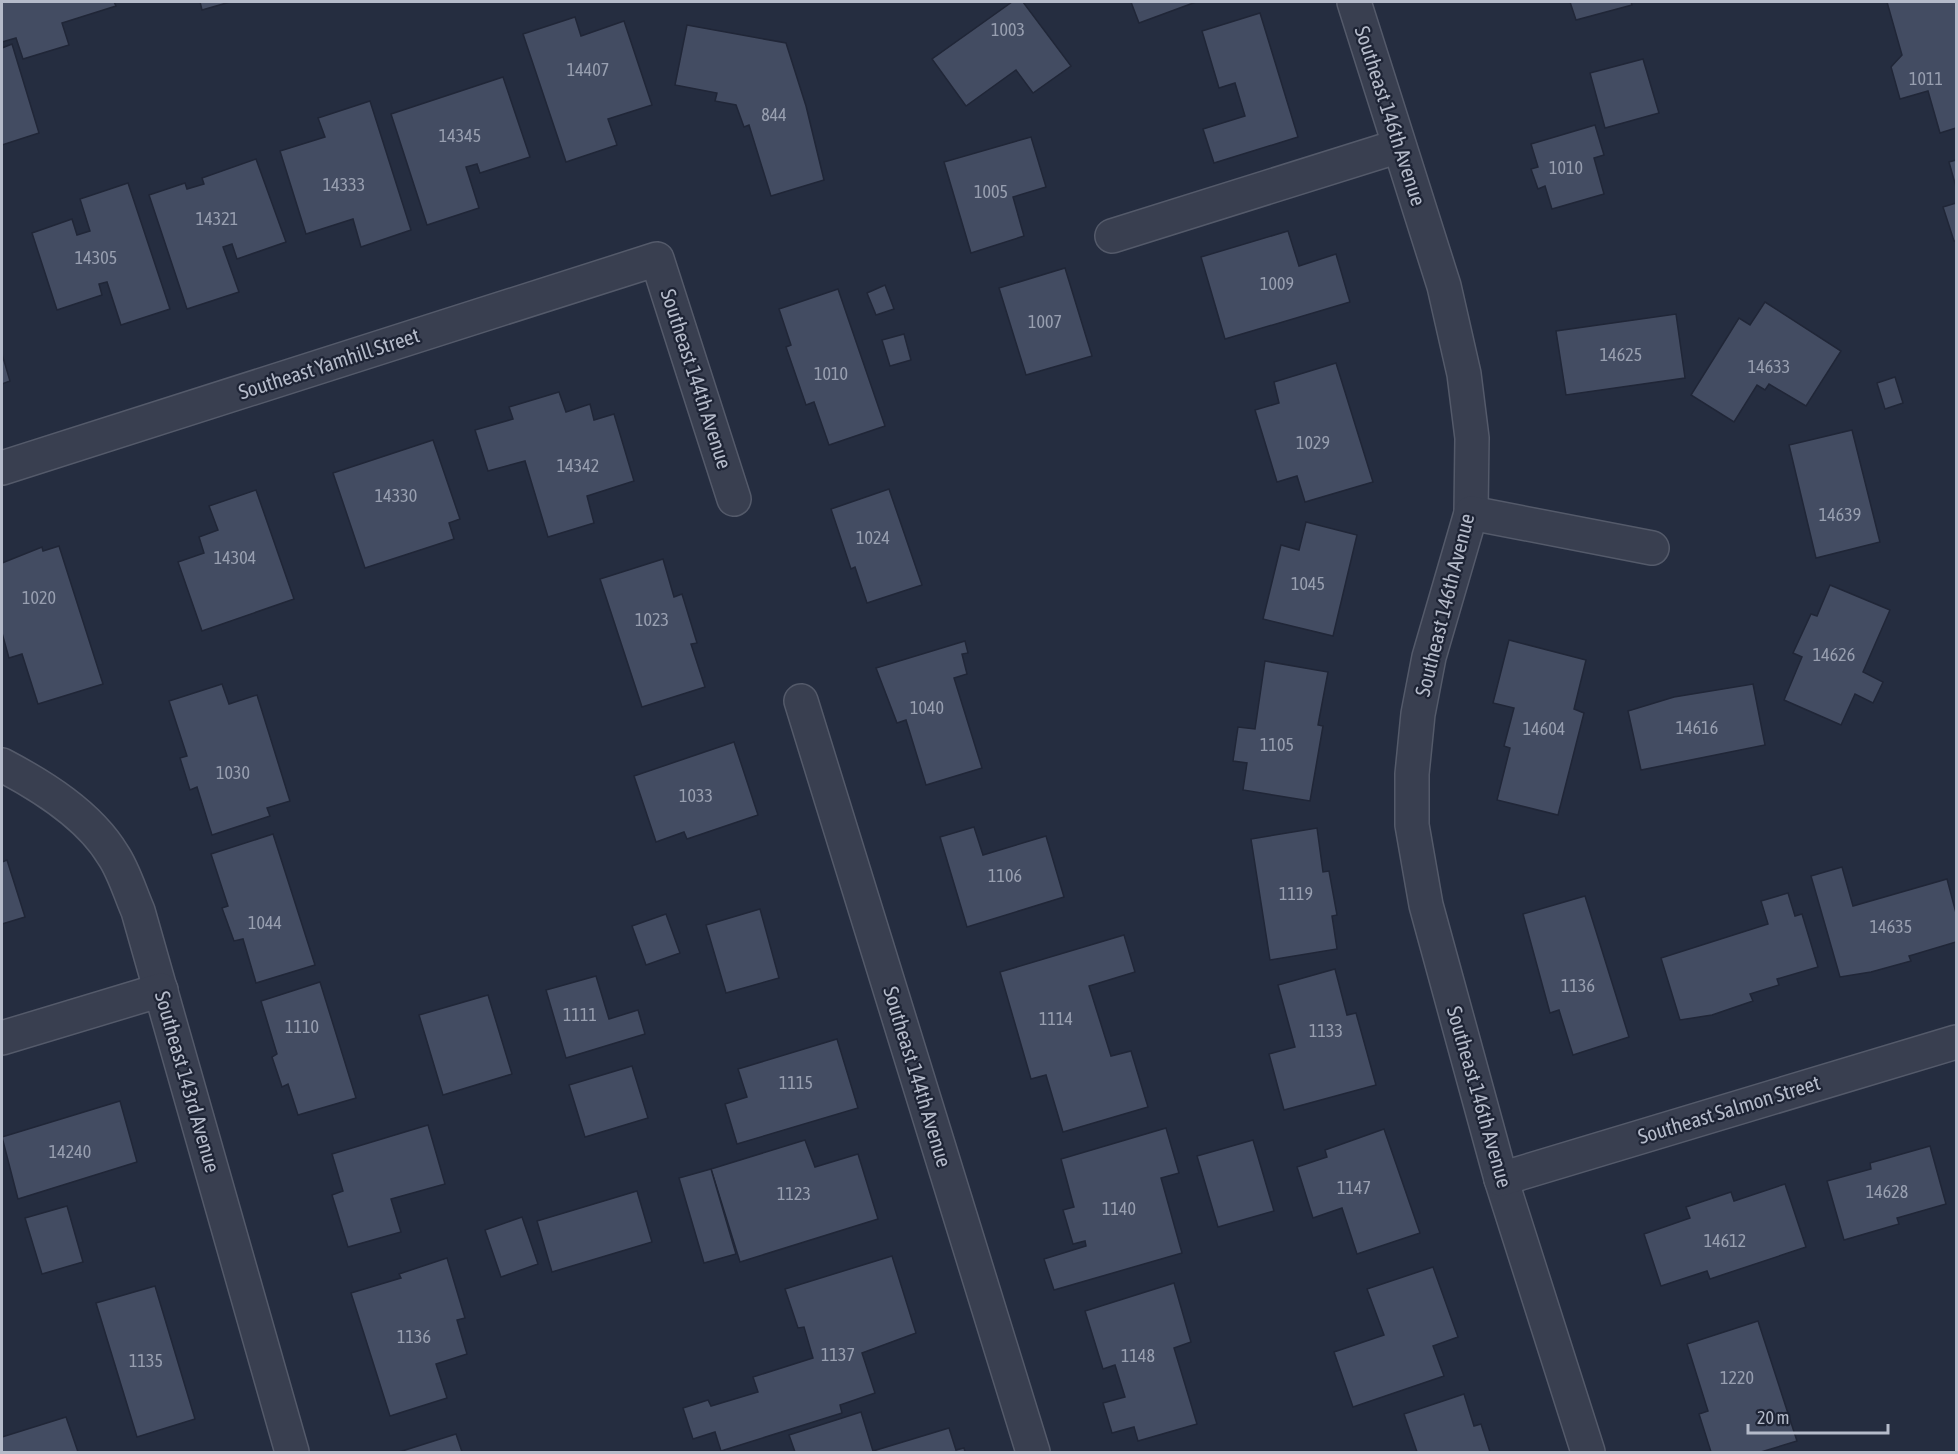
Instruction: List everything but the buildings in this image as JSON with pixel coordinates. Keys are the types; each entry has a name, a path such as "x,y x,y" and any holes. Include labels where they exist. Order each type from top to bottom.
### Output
{"street":[{"name":"Southeast 146th Avenue","path":"1354,2 1444,286 1464,374 1472,438 1471,513 1429,657 1412,774 1412,825 1426,905 1501,1179 1588,1452"},
{"path":"1112,236 1399,146"},
{"name":"Southeast Yamhill Street","path":"2,468 657,259"},
{"name":"Southeast 144th Avenue","path":"657,259 734,499"},
{"path":"1471,513 1652,548"},
{"name":"Southeast 144th Avenue","path":"801,701 1033,1452"},
{"name":"Southeast 143rd Avenue","path":"2,765 26,778 80,816 113,855 138,910 291,1452"},
{"path":"2,1038 161,990"},
{"name":"Southeast Salmon Street","path":"1501,1179 1956,1041"}]}
